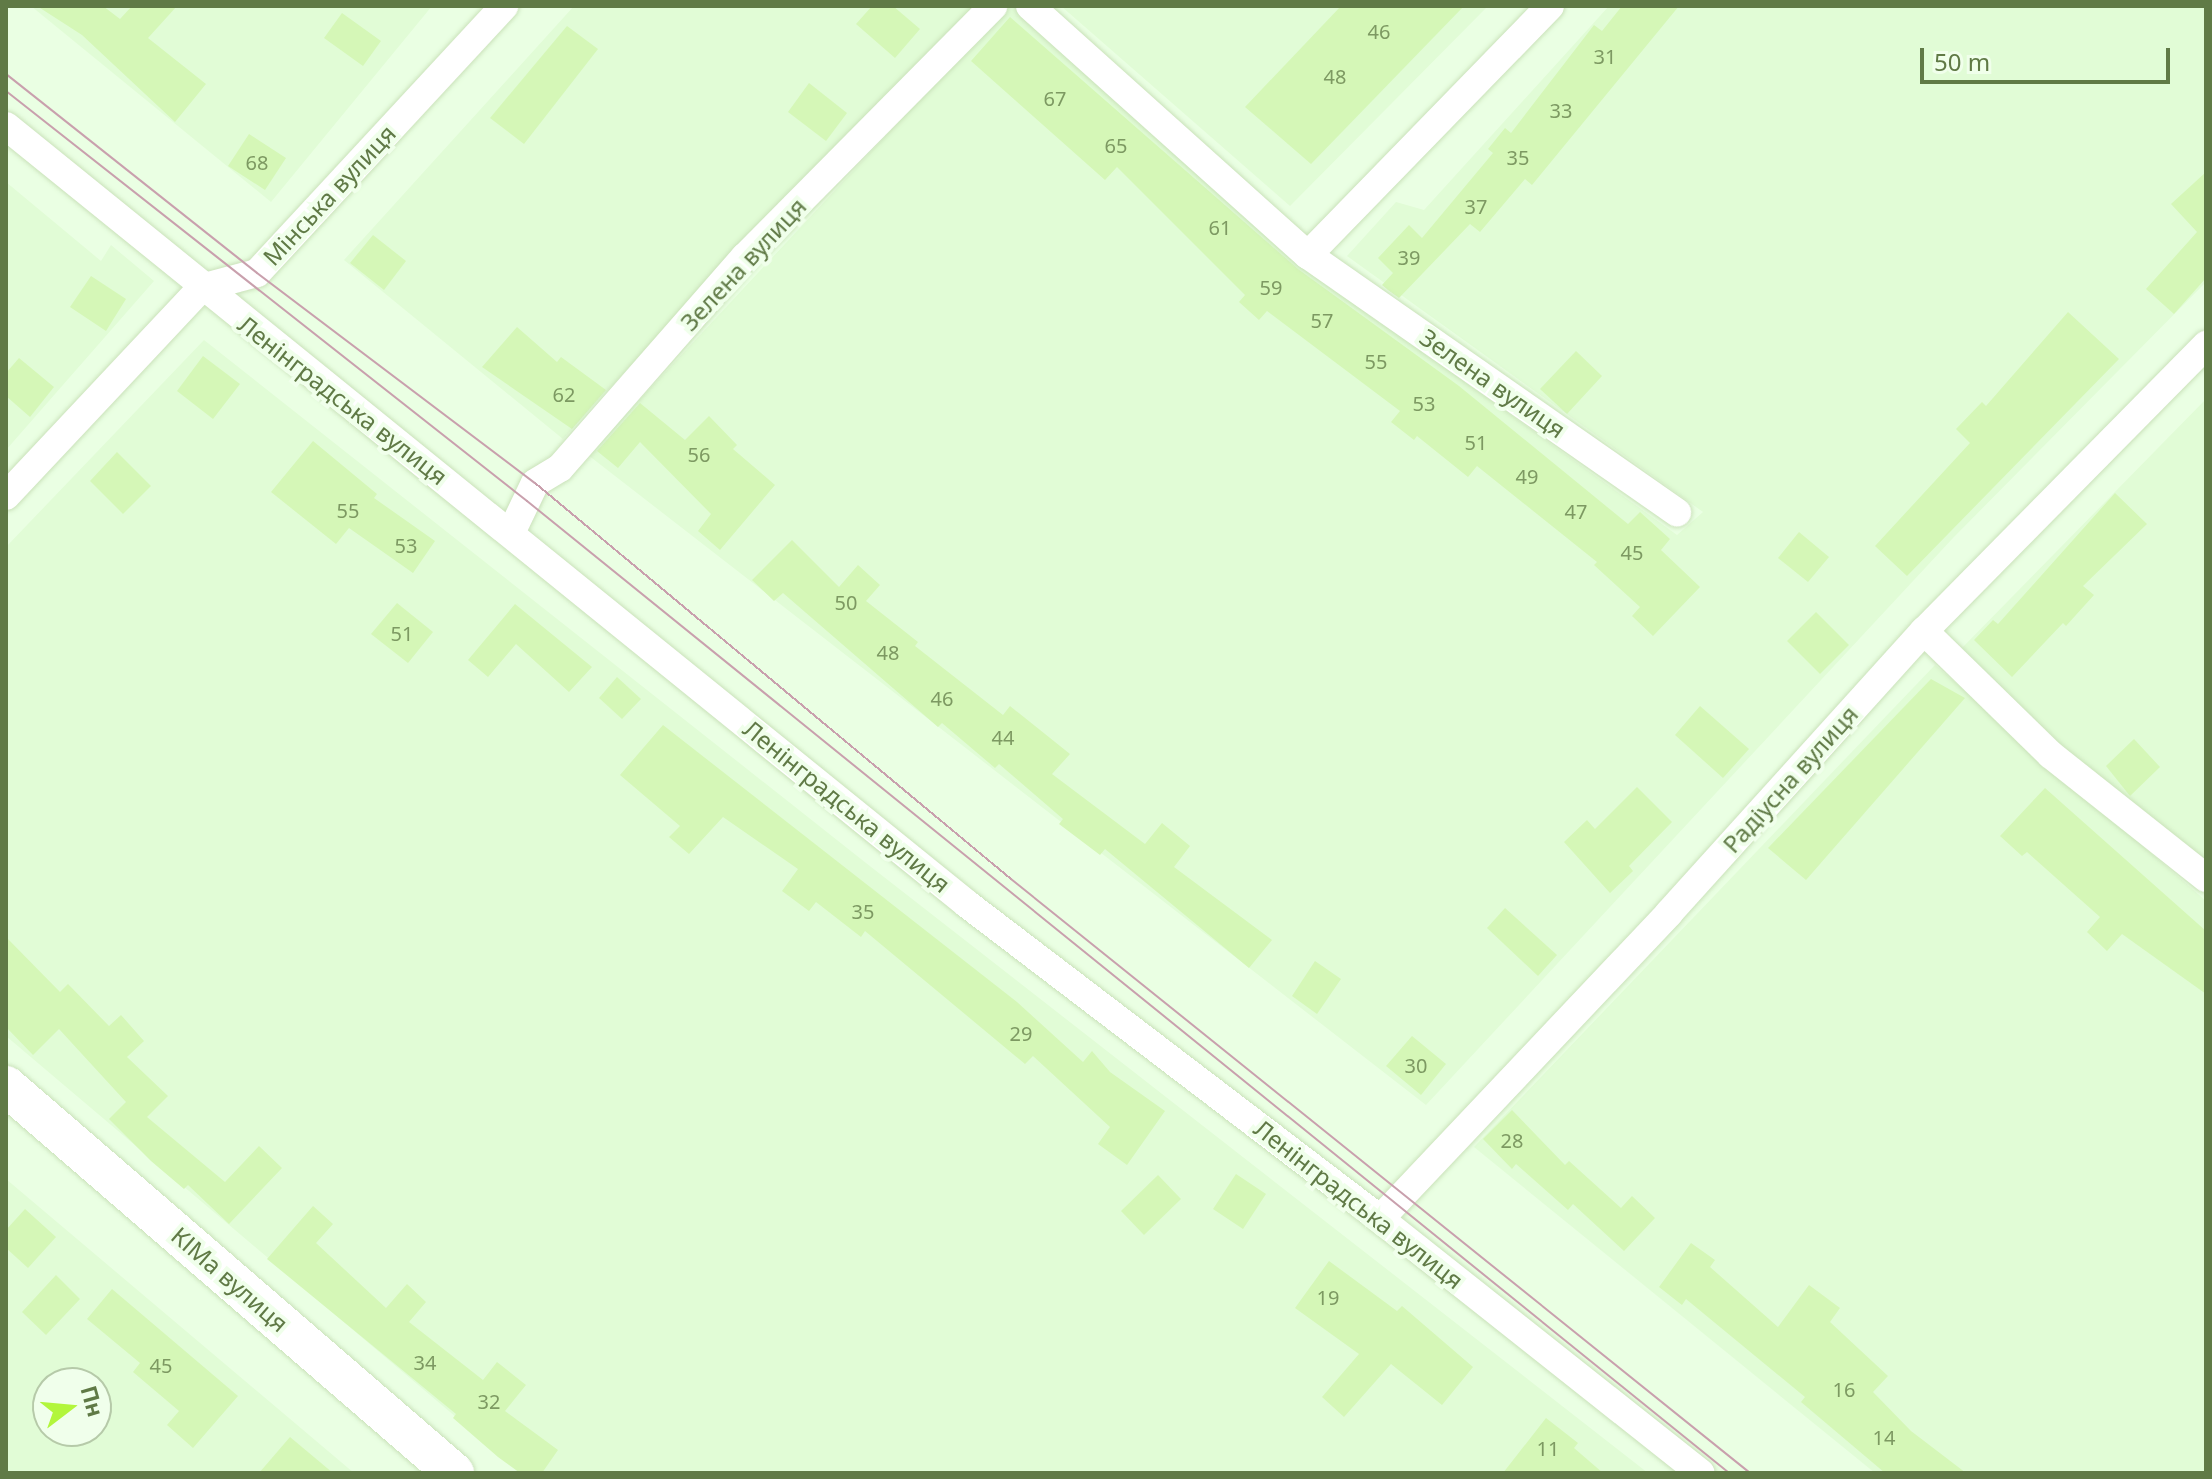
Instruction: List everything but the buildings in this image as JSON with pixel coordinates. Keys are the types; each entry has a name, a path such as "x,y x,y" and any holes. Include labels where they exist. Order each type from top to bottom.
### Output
{"street":[{"name":"Мінська вулиця","path":"201,288 257,273 504,6"},
{"name":"Зелена вулиця","path":"511,533 535,483 560,468 745,257 993,6"},
{"name":"Зелена вулиця","path":"1030,6 1308,255 1677,512"},
{"path":"1308,255 1550,6"},
{"name":"Ленінградська вулиця","path":"6,126 201,288 511,533 967,904 1380,1219 1700,1473"},
{"path":"6,496 201,288"},
{"name":"Радіусна вулиця","path":"1380,1219 1669,913 1924,631 2206,345"},
{"path":"1924,631 2051,755 2206,878"},
{"name":"КІМа вулиця","path":"6,1086 454,1473"}],"shaded area":[{"path":"31,6 432,6 271,202"},
{"path":"574,6 977,6 796,185 563,439 344,260"},
{"path":"1007,6 1013,6 1314,273 1677,535 1703,512 1347,256 1396,202 1424,210 1609,6 2206,6 2206,282 1953,538 1426,1105 588,455"},
{"path":"1061,6 1488,6 1290,206"},
{"path":"6,182 101,261 111,245 154,281 6,450"},
{"path":"204,340 866,863 1648,1473 522,1473 6,1036 6,547"},
{"path":"2206,399 2206,860 2068,755 1961,649"},
{"path":"1935,665 2206,901 2206,1473 1875,1473 1474,1147"},
{"path":"6,1179 354,1473 6,1473"}],"tram line":[{"path":"6,74 257,273 535,483 1011,879 1750,1473"},
{"path":"6,91 527,501 1729,1473"}]}
